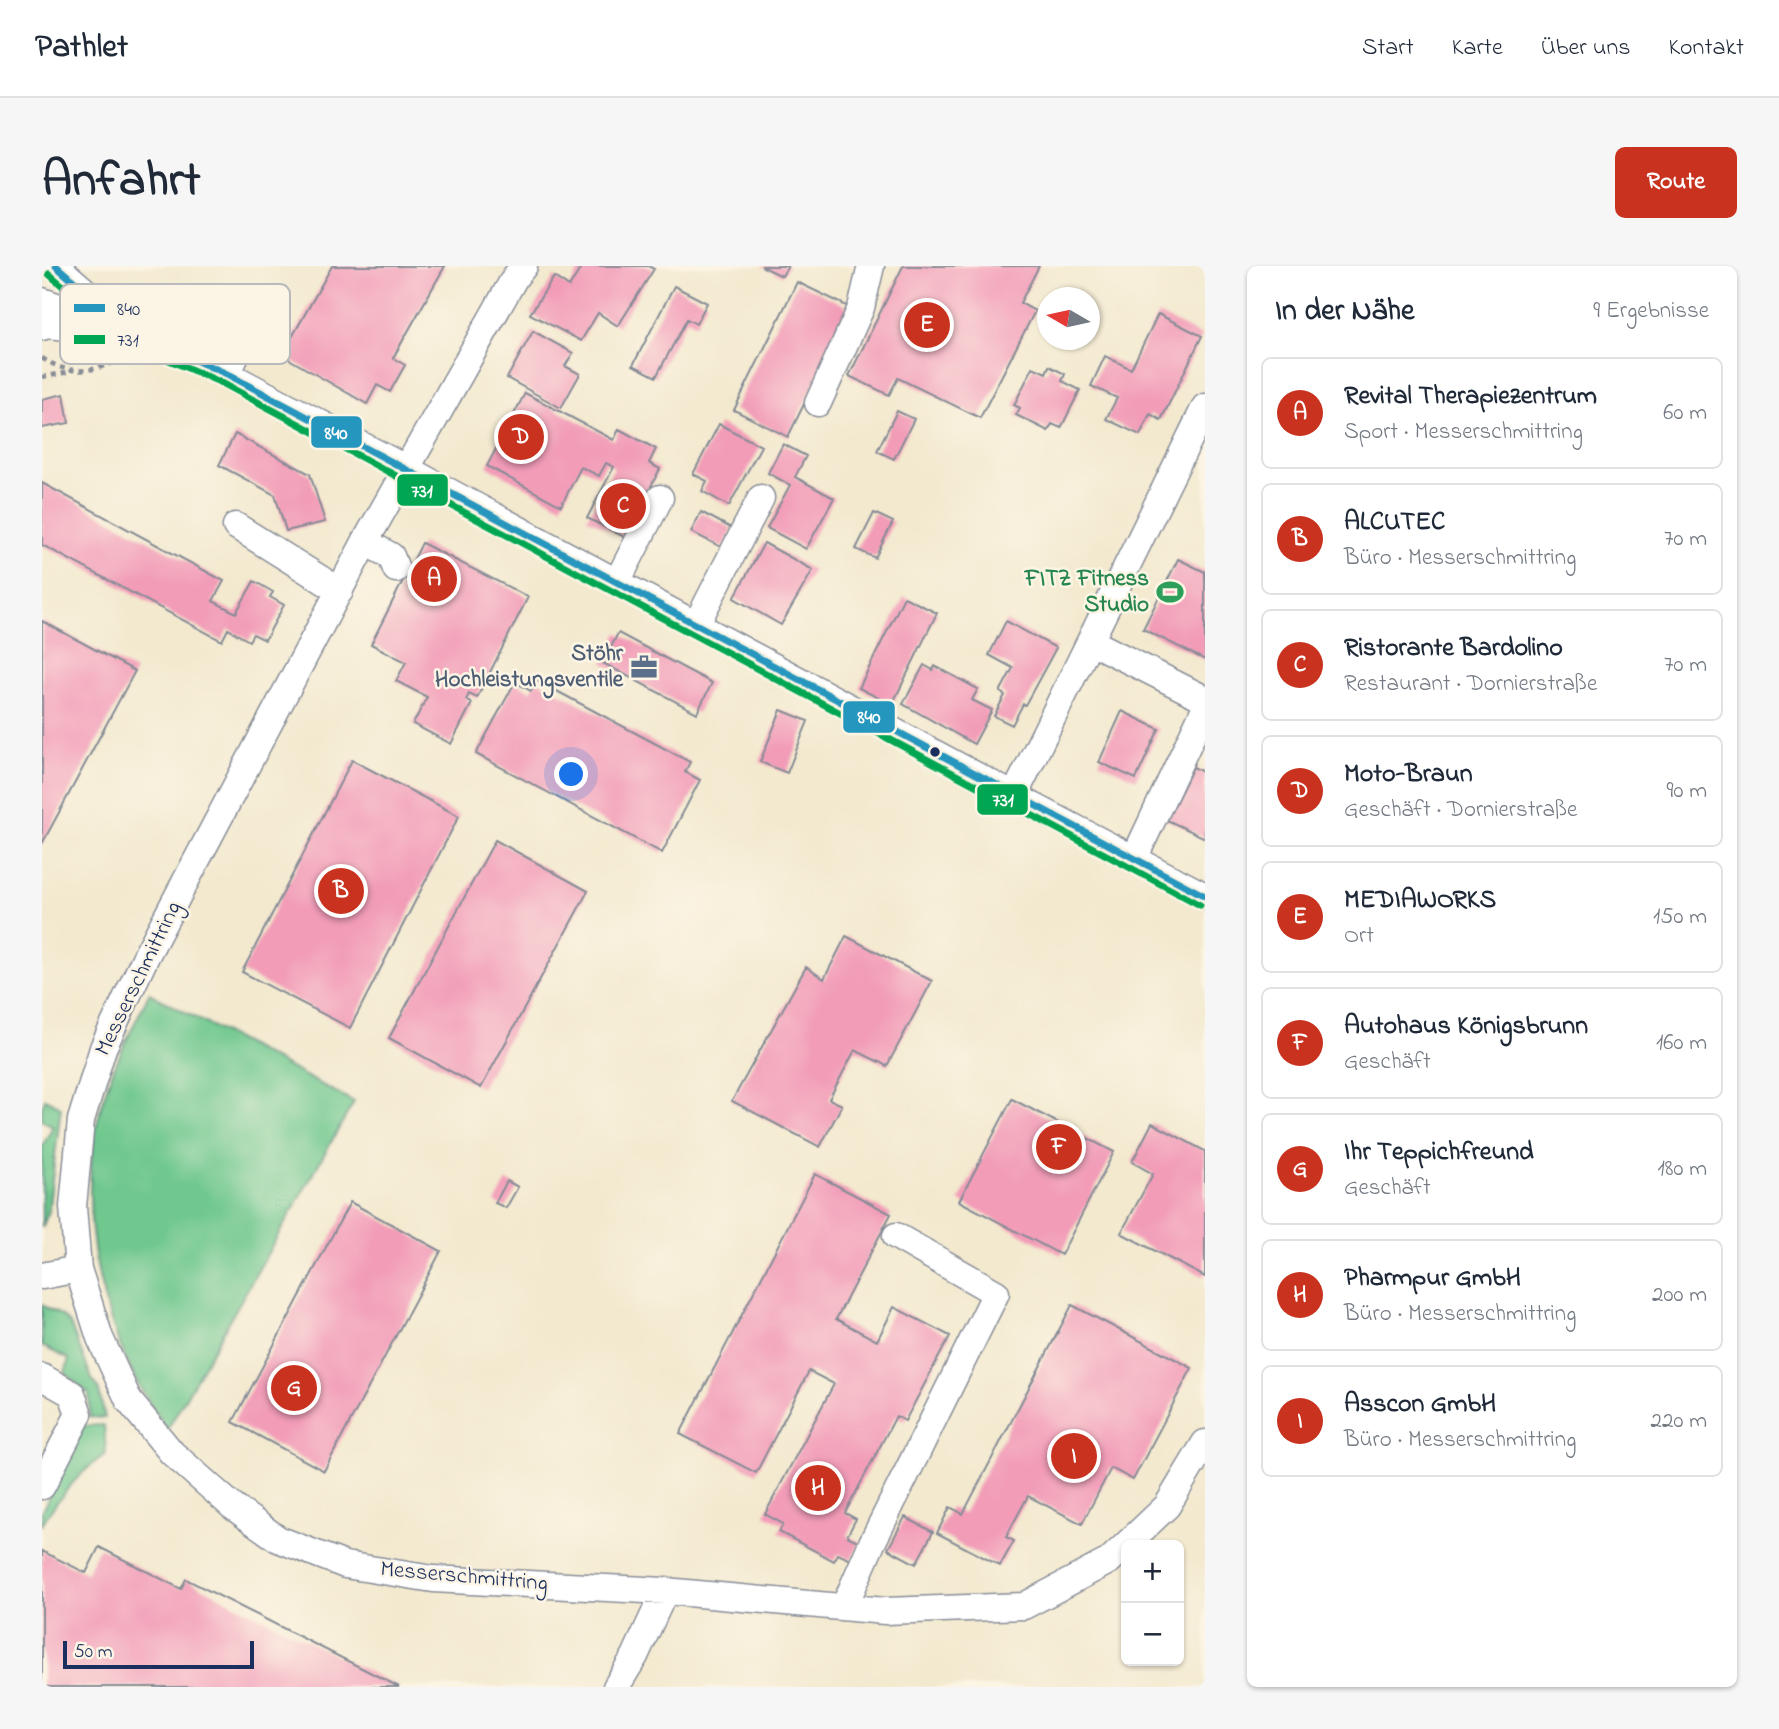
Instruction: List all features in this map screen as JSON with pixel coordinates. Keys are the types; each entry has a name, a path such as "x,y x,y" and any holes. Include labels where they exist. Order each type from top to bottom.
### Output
{"street":[{"path":"56,266 78,284"},
{"path":"818,403 862,308 871,266"},
{"name":"Messerschmittring","path":"511,270 340,591 316,663 146,956 103,1048 81,1120 73,1207 78,1269 100,1338 129,1401 172,1453 232,1506 278,1539 345,1565 433,1579 665,1591 885,1611 1024,1606 1109,1561 1161,1522 1167,1506 1197,1475 1205,1443"},
{"path":"42,302 60,308"},
{"path":"42,327 60,327"},
{"path":"204,364 405,468 1205,896"},
{"path":"227,374 232,364"},
{"path":"1014,796 1205,407"},
{"path":"617,582 660,498"},
{"path":"696,625 761,498"},
{"path":"236,526 340,591"},
{"path":"365,542 391,556 396,569"},
{"path":"1090,640 1203,698 1205,706 1134,859"},
{"path":"844,1608 872,1543 996,1293 896,1236"},
{"path":"42,1276 78,1269"},
{"path":"42,1377 72,1394 79,1414 42,1486"},
{"path":"616,1687 635,1656 665,1591"}],"path":[{"path":"42,358 70,372"},
{"path":"42,377 102,368 108,364"}],"green space":[{"path":"149,993 354,1102 167,1430 134,1376 106,1305 97,1268 90,1192 98,1117 109,1081"},
{"path":"45,1099 61,1107 48,1213 42,1228 42,1147 53,1126 42,1120"},
{"path":"42,1305 62,1316 70,1324 92,1379 98,1387 105,1418 89,1417 89,1394 65,1373 69,1359 42,1346"},
{"path":"104,1425 106,1454 70,1486 42,1524 42,1511 84,1426"}],"building":[{"path":"332,266 445,266 393,358 405,365 390,392 377,385 367,404 290,360 290,341"},
{"path":"582,266 648,266 654,269 618,326 598,313 581,341 530,314 554,277 569,287"},
{"path":"761,266 788,266 782,276"},
{"path":"903,266 1039,266 1020,303 1035,311 980,418 898,378 889,395 849,376"},
{"path":"797,282 851,308 788,437 734,410"},
{"path":"674,286 707,303 696,324 687,319 656,377 633,365"},
{"path":"1158,314 1202,336 1161,420 1150,414 1140,435 1106,419 1117,398 1091,386 1105,356 1131,369"},
{"path":"533,331 573,353 565,366 580,374 561,408 507,378"},
{"path":"1049,366 1065,374 1062,381 1080,390 1061,428 1052,424 1048,431 1016,415 1020,408 1014,405 1033,367 1046,373"},
{"path":"525,393 614,440 619,429 656,449 649,463 660,469 626,538 587,518 614,467 606,463 599,476 581,467 561,506 487,466"},
{"path":"64,394 69,423 42,428 42,399"},
{"path":"897,411 914,419 894,459 877,451"},
{"path":"719,424 761,446 729,506 702,491 707,481 693,474"},
{"path":"235,434 310,474 325,522 286,531 275,495 219,465"},
{"path":"783,444 806,456 795,477 834,498 806,549 767,528 790,485 768,473"},
{"path":"42,483 224,581 213,601 236,613 254,581 273,592 270,597 284,605 265,640 253,634 249,641 228,629 222,641 42,545"},
{"path":"701,512 733,529 723,548 691,532"},
{"path":"874,513 893,522 875,558 856,549"},
{"path":"422,543 528,597 477,698 469,694 466,700 472,703 451,744 413,724 427,697 396,681 406,662 371,644"},
{"path":"764,543 813,570 781,625 734,598"},
{"path":"1178,559 1205,572 1205,660 1143,629"},
{"path":"904,597 937,613 892,705 859,688"},
{"path":"42,621 135,671 42,844"},
{"path":"1006,621 1056,648 1012,725 994,716 1005,695 1000,692 1013,668 989,655"},
{"path":"618,633 712,683 697,713 603,663"},
{"path":"924,665 933,670 935,666 978,689 972,700 992,710 974,744 903,704"},
{"path":"536,680 690,762 685,772 700,780 662,853 476,754 515,682 531,691"},
{"path":"781,710 808,721 787,773 760,762"},
{"path":"1122,711 1159,729 1136,779 1099,762"},
{"path":"352,760 459,816 350,1028 242,972"},
{"path":"1193,767 1205,773 1205,838 1167,820"},
{"path":"495,840 588,891 481,1088 389,1038"},
{"path":"846,936 932,981 887,1066 855,1050 829,1099 842,1105 820,1147 732,1101 806,967 824,979"},
{"path":"1012,1099 1114,1152 1061,1255 959,1201"},
{"path":"1152,1123 1205,1151 1205,1277 1121,1233 1153,1174 1132,1162"},
{"path":"815,1174 891,1214 836,1319 877,1341 894,1307 950,1336 905,1421 896,1416 845,1513 856,1519 847,1536 860,1542 851,1560 838,1554 834,1561 779,1532 783,1524 765,1514 834,1384 809,1371 756,1473 680,1434"},
{"path":"507,1181 518,1187 506,1208 495,1203"},
{"path":"350,1202 441,1251 324,1471 233,1422"},
{"path":"1072,1305 1192,1368 1133,1480 1111,1468 1082,1524 1028,1496 1006,1537 1014,1541 1000,1566 937,1533 950,1507 963,1514"},
{"path":"905,1517 933,1532 916,1564 888,1549"},
{"path":"99,1547 181,1589 186,1579 399,1687 42,1687 42,1551 86,1573"}],"transit line":[{"name":"840","path":"56,266 77,284"},
{"name":"731","path":"49,274 61,284"},
{"name":"731","path":"178,364 222,383 1200,905"},
{"name":"840","path":"204,364 1205,896"}],"place":[{"name":"MEDIAWORKS","path":"927,325"},
{"name":"Moto-Braun","path":"521,437"},
{"name":"Ristorante Bardolino","path":"623,506"},
{"name":"Revital Therapiezentrum","path":"434,579"},
{"name":"FITZ Fitness Studio","path":"1170,592"},
{"name":"Stöhr Hochleistungsventile","path":"644,667"},
{"name":"ALCUTEC","path":"341,891"},
{"name":"Autohaus Königsbrunn","path":"1059,1147"},
{"name":"Ihr Teppichfreund","path":"294,1388"},
{"name":"Asscon GmbH","path":"1074,1456"},
{"name":"Pharmpur GmbH","path":"818,1488"}]}
